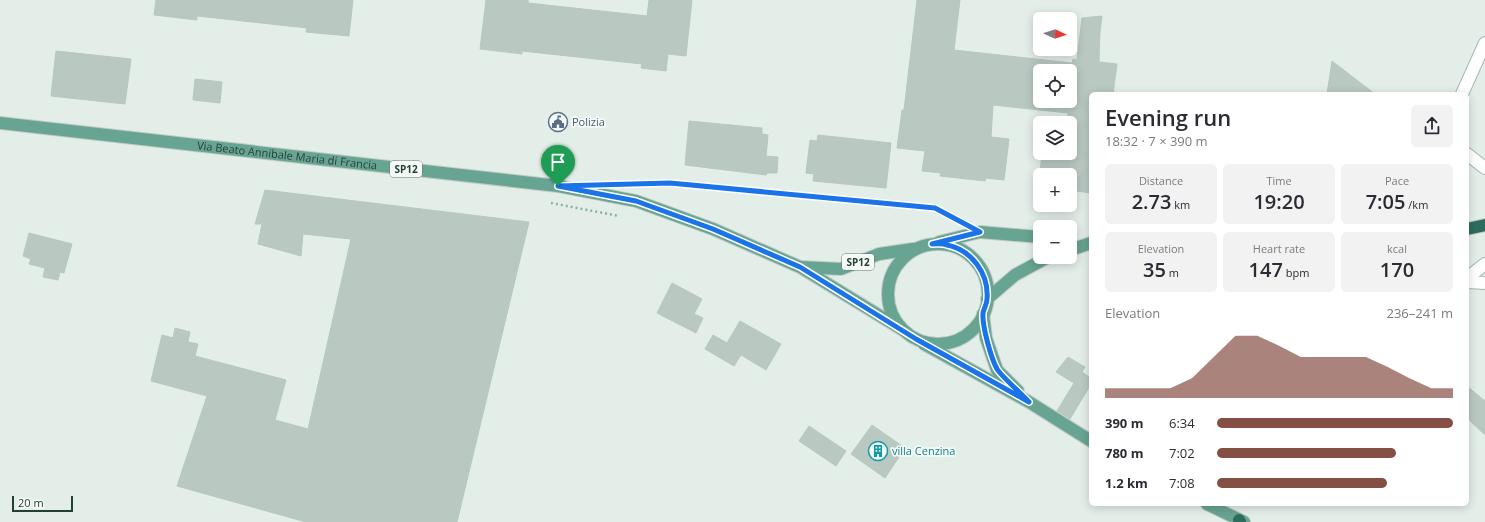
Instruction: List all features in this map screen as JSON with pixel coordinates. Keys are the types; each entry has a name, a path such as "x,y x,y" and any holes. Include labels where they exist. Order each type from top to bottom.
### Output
{"highway":[{"path":"1469,229 1485,225"}],"main road":[{"name":"Via Beato Annibale Maria di Francia","path":"0,123 558,186 636,201 713,229 800,267 904,330"},
{"path":"1033,236 980,232 917,248 903,257 893,270 888,286 888,302 894,317 904,330 916,339 1029,402 1089,441"},
{"path":"1077,241 1089,242"},
{"path":"1077,247 1089,243"},
{"path":"916,339 932,344 947,343 962,337 975,327 983,314 987,299 986,284 982,270 973,258 961,250 947,244 932,244"},
{"name":"Via Beato Annibale Maria di Francia","path":"800,267 841,269 879,254 917,248"},
{"path":"987,299 1015,275 1035,264"},
{"path":"983,314 986,338 997,370 1029,402"},
{"path":"1211,506 1241,521"}],"street":[{"path":"1463,92 1485,43"},
{"path":"1469,156 1485,168"},
{"path":"1469,276 1485,264"},
{"path":"1469,282 1485,283"}],"path":[{"path":"638,184 670,183 935,208 980,232"}],"building":[{"path":"156,0 353,0 349,36 306,32 307,28 197,16 197,20 154,15"},
{"path":"486,0 528,0 528,3 647,16 649,0 692,0 686,56 668,54 666,71 641,68 642,64 522,51 522,54 480,49"},
{"path":"917,0 960,0 954,50 1072,63 1073,59 1077,60 1082,18 1102,16 1099,62 1117,64 1113,92 1089,92 1089,193 1077,191 1077,168 1040,168 1041,160 1077,160 1077,116 1068,116 1068,113 993,105 991,137 1009,139 1004,180 986,178 985,181 940,176 941,173 922,171 925,151 897,148 902,110 904,110"},
{"path":"56,51 131,59 125,104 51,96"},
{"path":"1332,61 1372,92 1327,92"},
{"path":"195,79 222,82 220,103 193,100"},
{"path":"689,121 762,128 762,134 768,135 766,156 778,157 777,173 767,173 766,175 685,165"},
{"path":"818,135 891,143 886,188 813,181 814,174 806,173 810,140 817,141"},
{"path":"265,190 529,222 457,522 306,522 177,486 207,396 151,381 162,335 173,338 175,328 190,332 188,342 198,344 195,356 286,380 275,420 308,429 351,239 303,234 301,256 258,244 262,224 255,224"},
{"path":"29,233 72,244 64,273 60,272 58,280 43,277 45,268 29,264 31,259 23,256"},
{"path":"672,283 702,299 694,314 703,318 696,333 657,313"},
{"path":"740,321 781,344 766,370 741,355 734,366 705,349 713,335 727,343"},
{"path":"1068,357 1085,367 1082,372 1089,377 1089,387 1070,419 1057,411 1074,383 1056,372"},
{"path":"1469,388 1485,401 1485,435 1469,420"},
{"name":"villa Cenzina","path":"872,425 905,448 885,478 851,454"},
{"path":"809,426 846,451 836,466 799,441"}],"place":[{"name":"Polizia","path":"558,122"},
{"name":"villa Cenzina","path":"878,451"}],"route":[{"path":"670,183 935,208 980,232 932,244 947,244 961,250 973,258 982,270 986,284 987,299 983,314 986,338 997,370 1029,402 916,339 904,330 800,267 713,229 636,201 558,186 670,183"}]}
